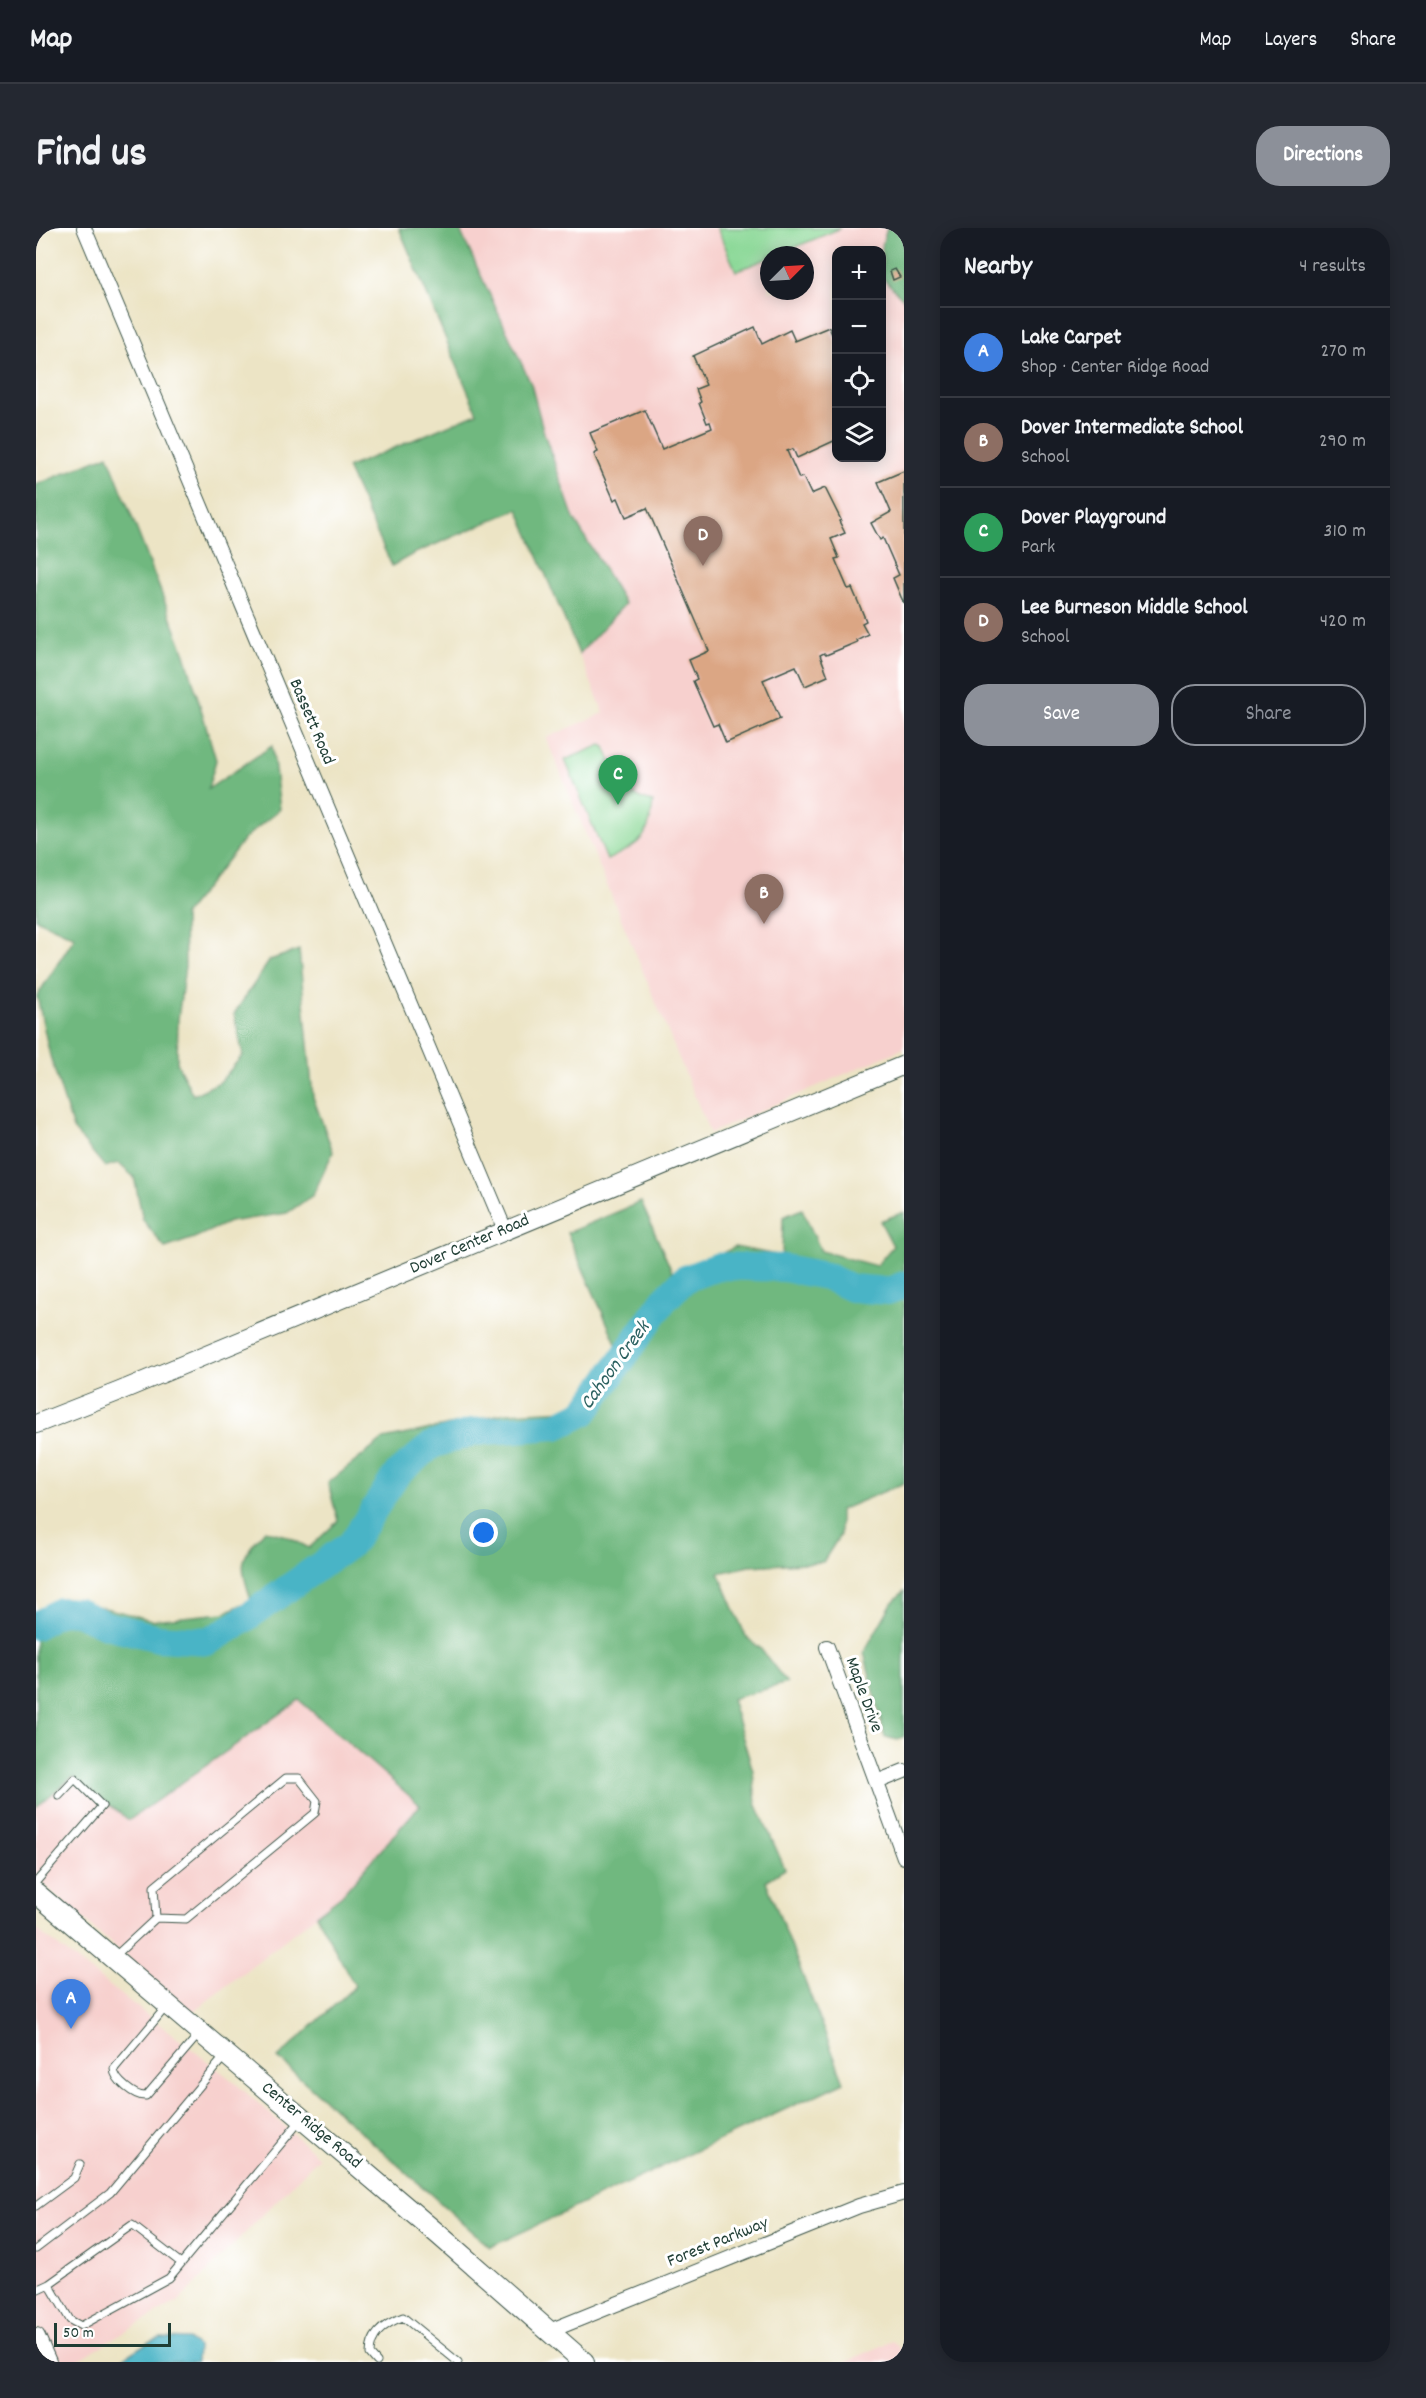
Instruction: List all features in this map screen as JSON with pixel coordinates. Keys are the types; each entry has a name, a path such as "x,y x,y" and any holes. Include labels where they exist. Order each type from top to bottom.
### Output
{"main road":[{"name":"Center Ridge Road","path":"36,1893 439,2235 547,2332 584,2362"}],"street":[{"name":"Bassett Road","path":"84,228 505,1230"},
{"name":"Dover Center Road","path":"36,1424 904,1065"},
{"name":"Maple Drive","path":"827,1647 904,1857"},
{"path":"877,1782 904,1771"},
{"name":"Forest Parkway","path":"547,2332 859,2206 904,2193"},
{"path":"36,2337 47,2362"}],"lane":[{"path":"113,1959 156,1918 186,1919 315,1813 317,1801 299,1778 286,1778 154,1887 156,1918"},
{"path":"36,1882 102,1806 75,1779 59,1796"},
{"path":"168,2005 114,2069 117,2078 136,2094 146,2096 200,2033"},
{"path":"36,2249 110,2193 226,2055"},
{"path":"49,2284 70,2320 81,2326 169,2278 302,2119"},
{"path":"36,2206 74,2178 80,2164"},
{"path":"36,2290 49,2284 132,2225 181,2263"},
{"path":"377,2362 370,2354 370,2344 387,2322 403,2317 458,2362"}],"shaded area":[{"path":"399,228 904,228 904,1048 710,1133 546,738 604,713"},
{"path":"299,1700 421,1805 342,1895 193,2012 36,1877 36,1808 73,1776 129,1820"},
{"path":"36,1929 233,2081 319,2157 180,2300 74,2362 54,2362 36,2324"},
{"path":"893,2341 904,2353 904,2362 845,2362"}],"green space":[{"path":"399,228 459,228 531,384 544,433 574,519 625,604 579,654 518,509 413,554 392,566 347,468 477,413"},
{"path":"717,228 841,228 798,246 760,246 760,262 736,271"},
{"path":"887,228 904,228 904,300 886,281 886,246 882,245"},
{"path":"108,455 185,654 216,760 208,789 272,746 280,809 245,838 184,915 185,966 178,1019 177,1063 193,1095 220,1082 243,1055 234,1014 270,960 299,950 313,1097 333,1152 313,1195 287,1213 229,1222 165,1248 143,1220 134,1177 118,1163 105,1167 73,1129 50,1056 37,996 75,937 36,919 36,485"},
{"path":"601,745 605,747 617,774 628,789 635,795 653,802 649,825 641,839 607,860 565,760"},
{"path":"641,1202 674,1276 735,1247 782,1256 783,1217 802,1209 821,1251 876,1266 893,1246 880,1221 904,1212 904,1483 840,1510 840,1535 823,1562 749,1566 719,1573 746,1637 760,1648 787,1683 731,1699 753,1771 756,1803 785,1869 766,1881 844,2082 490,2247 278,2058 355,1986 316,1915 342,1895 420,1805 299,1700 129,1820 73,1777 36,1807 36,1611 66,1598 152,1620 224,1613 251,1600 244,1577 244,1562 250,1548 265,1530 286,1536 309,1548 338,1521 328,1483 384,1439 506,1413 569,1410 620,1352 567,1233"},
{"path":"904,1591 904,1736 898,1740 885,1737 864,1652 892,1603"}],"water":[{"path":"161,2338 188,2339 197,2346 196,2362 117,2362 147,2343"}],"building":[{"path":"895,269 900,277 893,280 890,271"},
{"path":"755,327 762,344 790,330 795,341 829,327 832,334 832,442 797,458 793,449 787,451 799,478 803,477 811,494 825,488 841,520 839,521 845,533 831,539 839,558 835,559 848,589 852,588 866,621 862,623 868,634 856,640 857,642 826,655 824,653 820,655 828,676 805,686 796,666 763,680 780,719 726,743 718,724 713,726 693,681 697,679 689,660 709,651 647,508 626,517 618,498 614,500 594,454 598,452 590,433 645,410 662,449 712,428 710,422 707,423 699,403 701,402 696,389 706,385 693,356"},
{"path":"904,471 904,604 893,578 899,575 883,538 880,540 871,523 891,512 878,482"}],"waterway":[{"name":"Cahoon Creek","path":"36,1626 60,1611 78,1612 106,1625 158,1638 209,1641 236,1625 352,1543 397,1474 432,1445 473,1432 557,1426 585,1412 664,1300 685,1279 719,1266 784,1268 826,1276 851,1288 888,1291 904,1285"}],"place":[{"name":"Lee Burneson Middle School","path":"703,566"},
{"name":"Dover Playground","path":"618,805"},
{"name":"Dover Intermediate School","path":"764,924"},
{"name":"Lake Carpet","path":"71,2029"}]}
